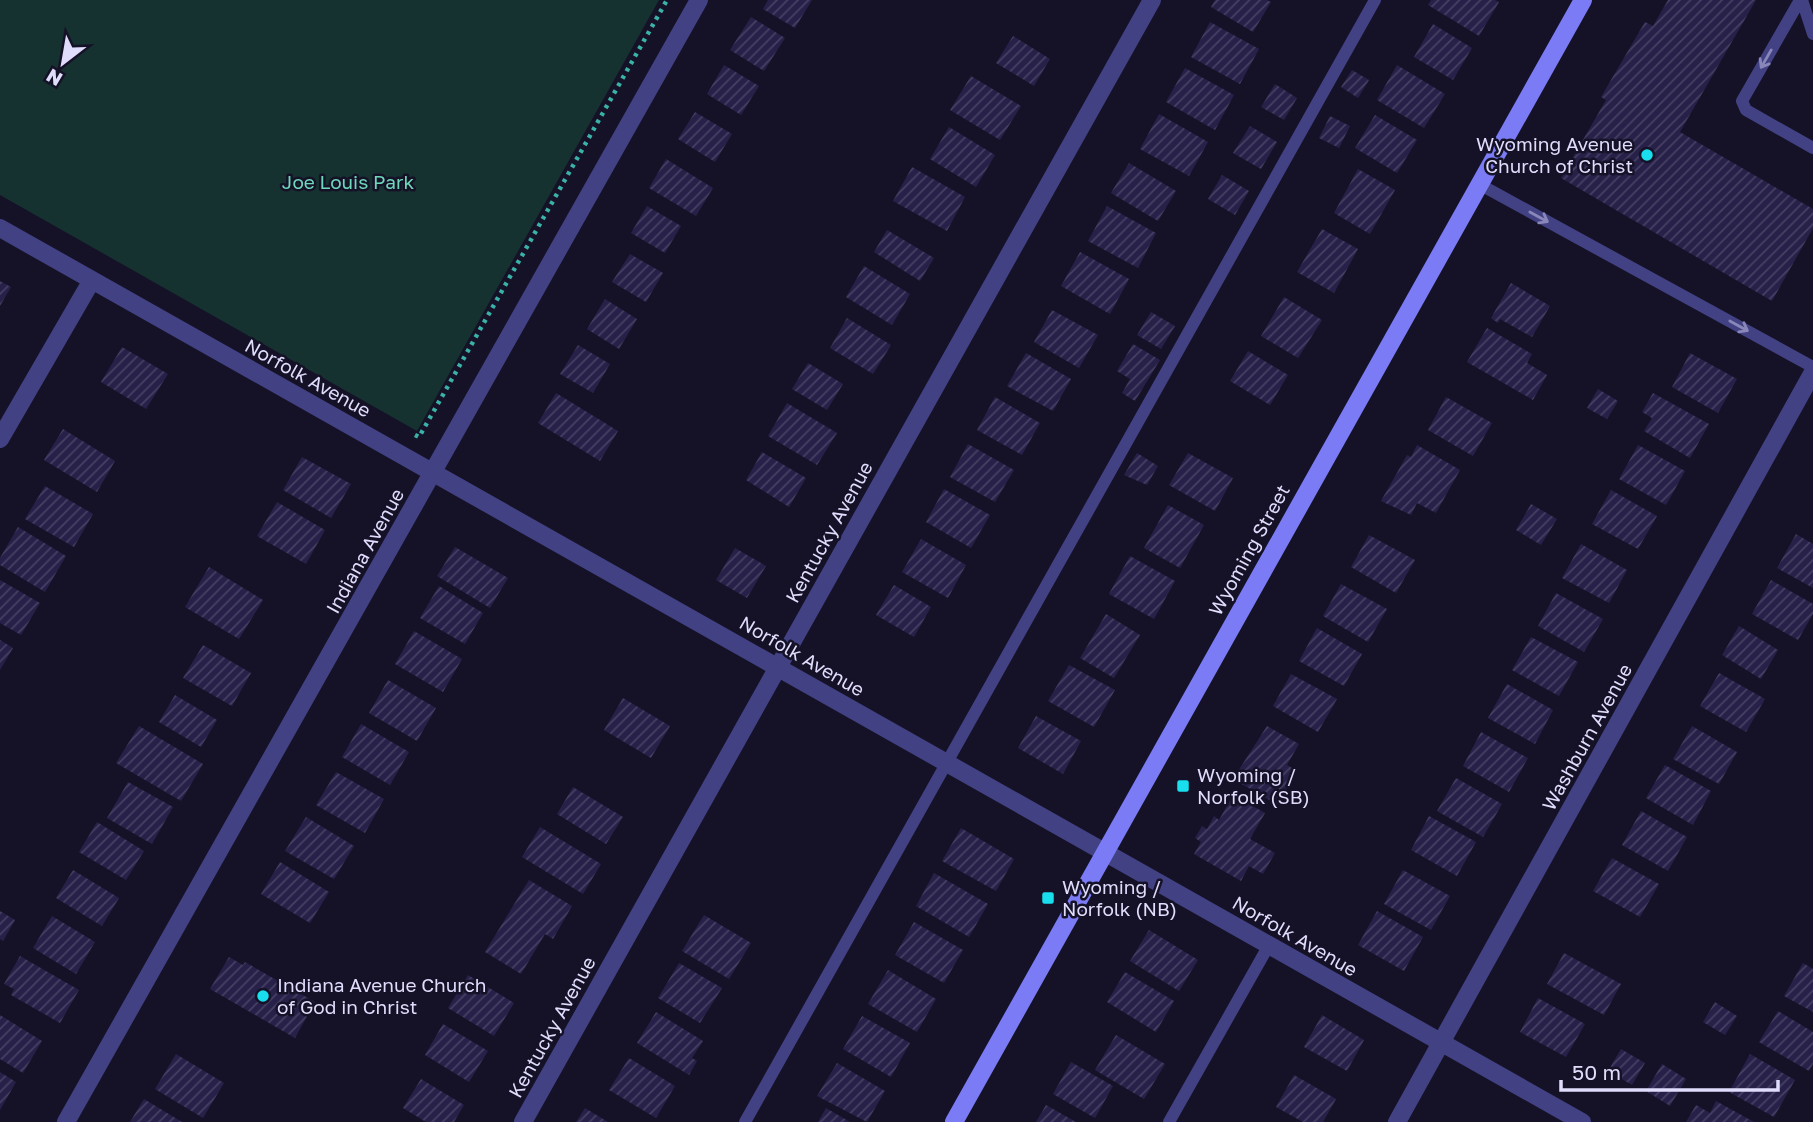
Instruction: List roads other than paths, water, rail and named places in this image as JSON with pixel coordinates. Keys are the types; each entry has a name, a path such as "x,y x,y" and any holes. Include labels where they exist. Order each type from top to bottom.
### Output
{"street":[{"name":"Indiana Avenue","path":"66,1122 699,0"},
{"name":"Kentucky Avenue","path":"523,1122 1152,0"},
{"name":"Wyoming Street","path":"954,1122 1583,0"},
{"name":"Norfolk Avenue","path":"0,228 1582,1122"},
{"path":"0,439 92,280"},
{"name":"Washburn Avenue","path":"1397,1122 1813,372"}],"lane":[{"path":"746,1122 1375,0"},
{"path":"1801,0 1813,34"},
{"path":"1801,0 1742,101 1746,110 1813,148"},
{"path":"1479,184 1813,367"},
{"path":"1170,1122 1269,945"}],"place":[{"name":"Wyoming Avenue Church of Christ","path":"1647,155"},
{"name":"Wyoming / Norfolk (SB)","path":"1183,786"},
{"name":"Wyoming / Norfolk (NB)","path":"1048,898"},
{"name":"Indiana Avenue Church of God in Christ","path":"263,996"}],"park label":[{"name":"Joe Louis Park","path":"348,182"}]}
